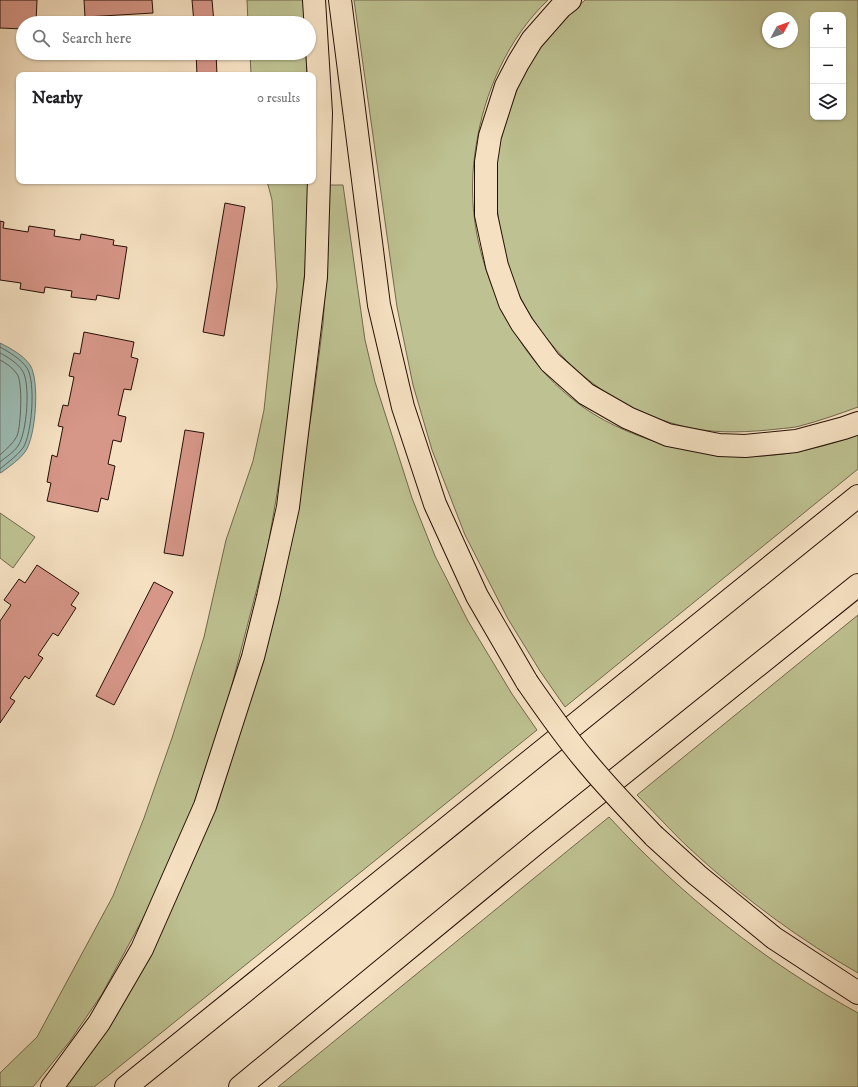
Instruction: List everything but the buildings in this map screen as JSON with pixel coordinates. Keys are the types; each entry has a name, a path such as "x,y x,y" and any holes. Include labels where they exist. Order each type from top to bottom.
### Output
{"highway":[{"path":"314,0 315,16"},
{"path":"340,0 379,305 403,407 435,504 478,596 527,682 555,721 620,800 654,836 697,875 774,938 858,993"},
{"path":"570,0 532,40 518,62 506,86 490,136 486,162 486,215 498,266 510,303 522,324 550,362 586,394 628,418 668,434 719,445 745,446 796,441 858,423"},
{"path":"52,1087 99,1023 142,949 205,806 253,657 288,507 316,278 321,114 316,33"},
{"path":"126,1087 858,496"},
{"path":"240,1087 539,841 858,585"}],"green space":[{"path":"247,0 303,0 304,16 248,16"},
{"path":"354,0 548,0 521,31 500,67 492,87 485,106 476,146 473,200 474,217 481,252 499,302 526,349 548,377 561,390 594,414 615,426 664,444 690,451 715,455 740,457 787,453 835,443 858,435 858,469 565,707 540,671 508,619 465,535 432,450 413,385 397,307"},
{"path":"585,0 858,0 858,407 792,428 734,432 691,428 662,420 634,408 607,393 583,376 561,355 542,332 525,307 512,279 506,261 498,213 496,157 499,138 522,78 536,53 564,20"},
{"path":"250,60 306,60 307,72 251,72"},
{"path":"268,184 309,184 305,270 292,406 268,546 228,700 198,793 183,832 147,911 102,994 70,1041 33,1087 0,1087 0,1073 37,1037 113,896 144,818 172,738 204,637 226,540 253,461 264,410 277,286 272,200"},
{"path":"330,185 343,185 365,340 375,382 412,498 435,556 468,621 512,694 537,730 94,1087 63,1087 166,919 197,851 224,781 252,694 300,486 312,410 323,324"},
{"path":"0,513 35,537 13,568 0,558"},
{"path":"858,615 858,973 817,948 757,906 719,875 693,851 637,795"},
{"path":"609,817 665,873 726,925 790,972 858,1013 858,1087 278,1087"}],"water":[{"path":"0,343 20,355 30,365 33,372 36,395 34,422 29,445 20,458 0,473"}]}
